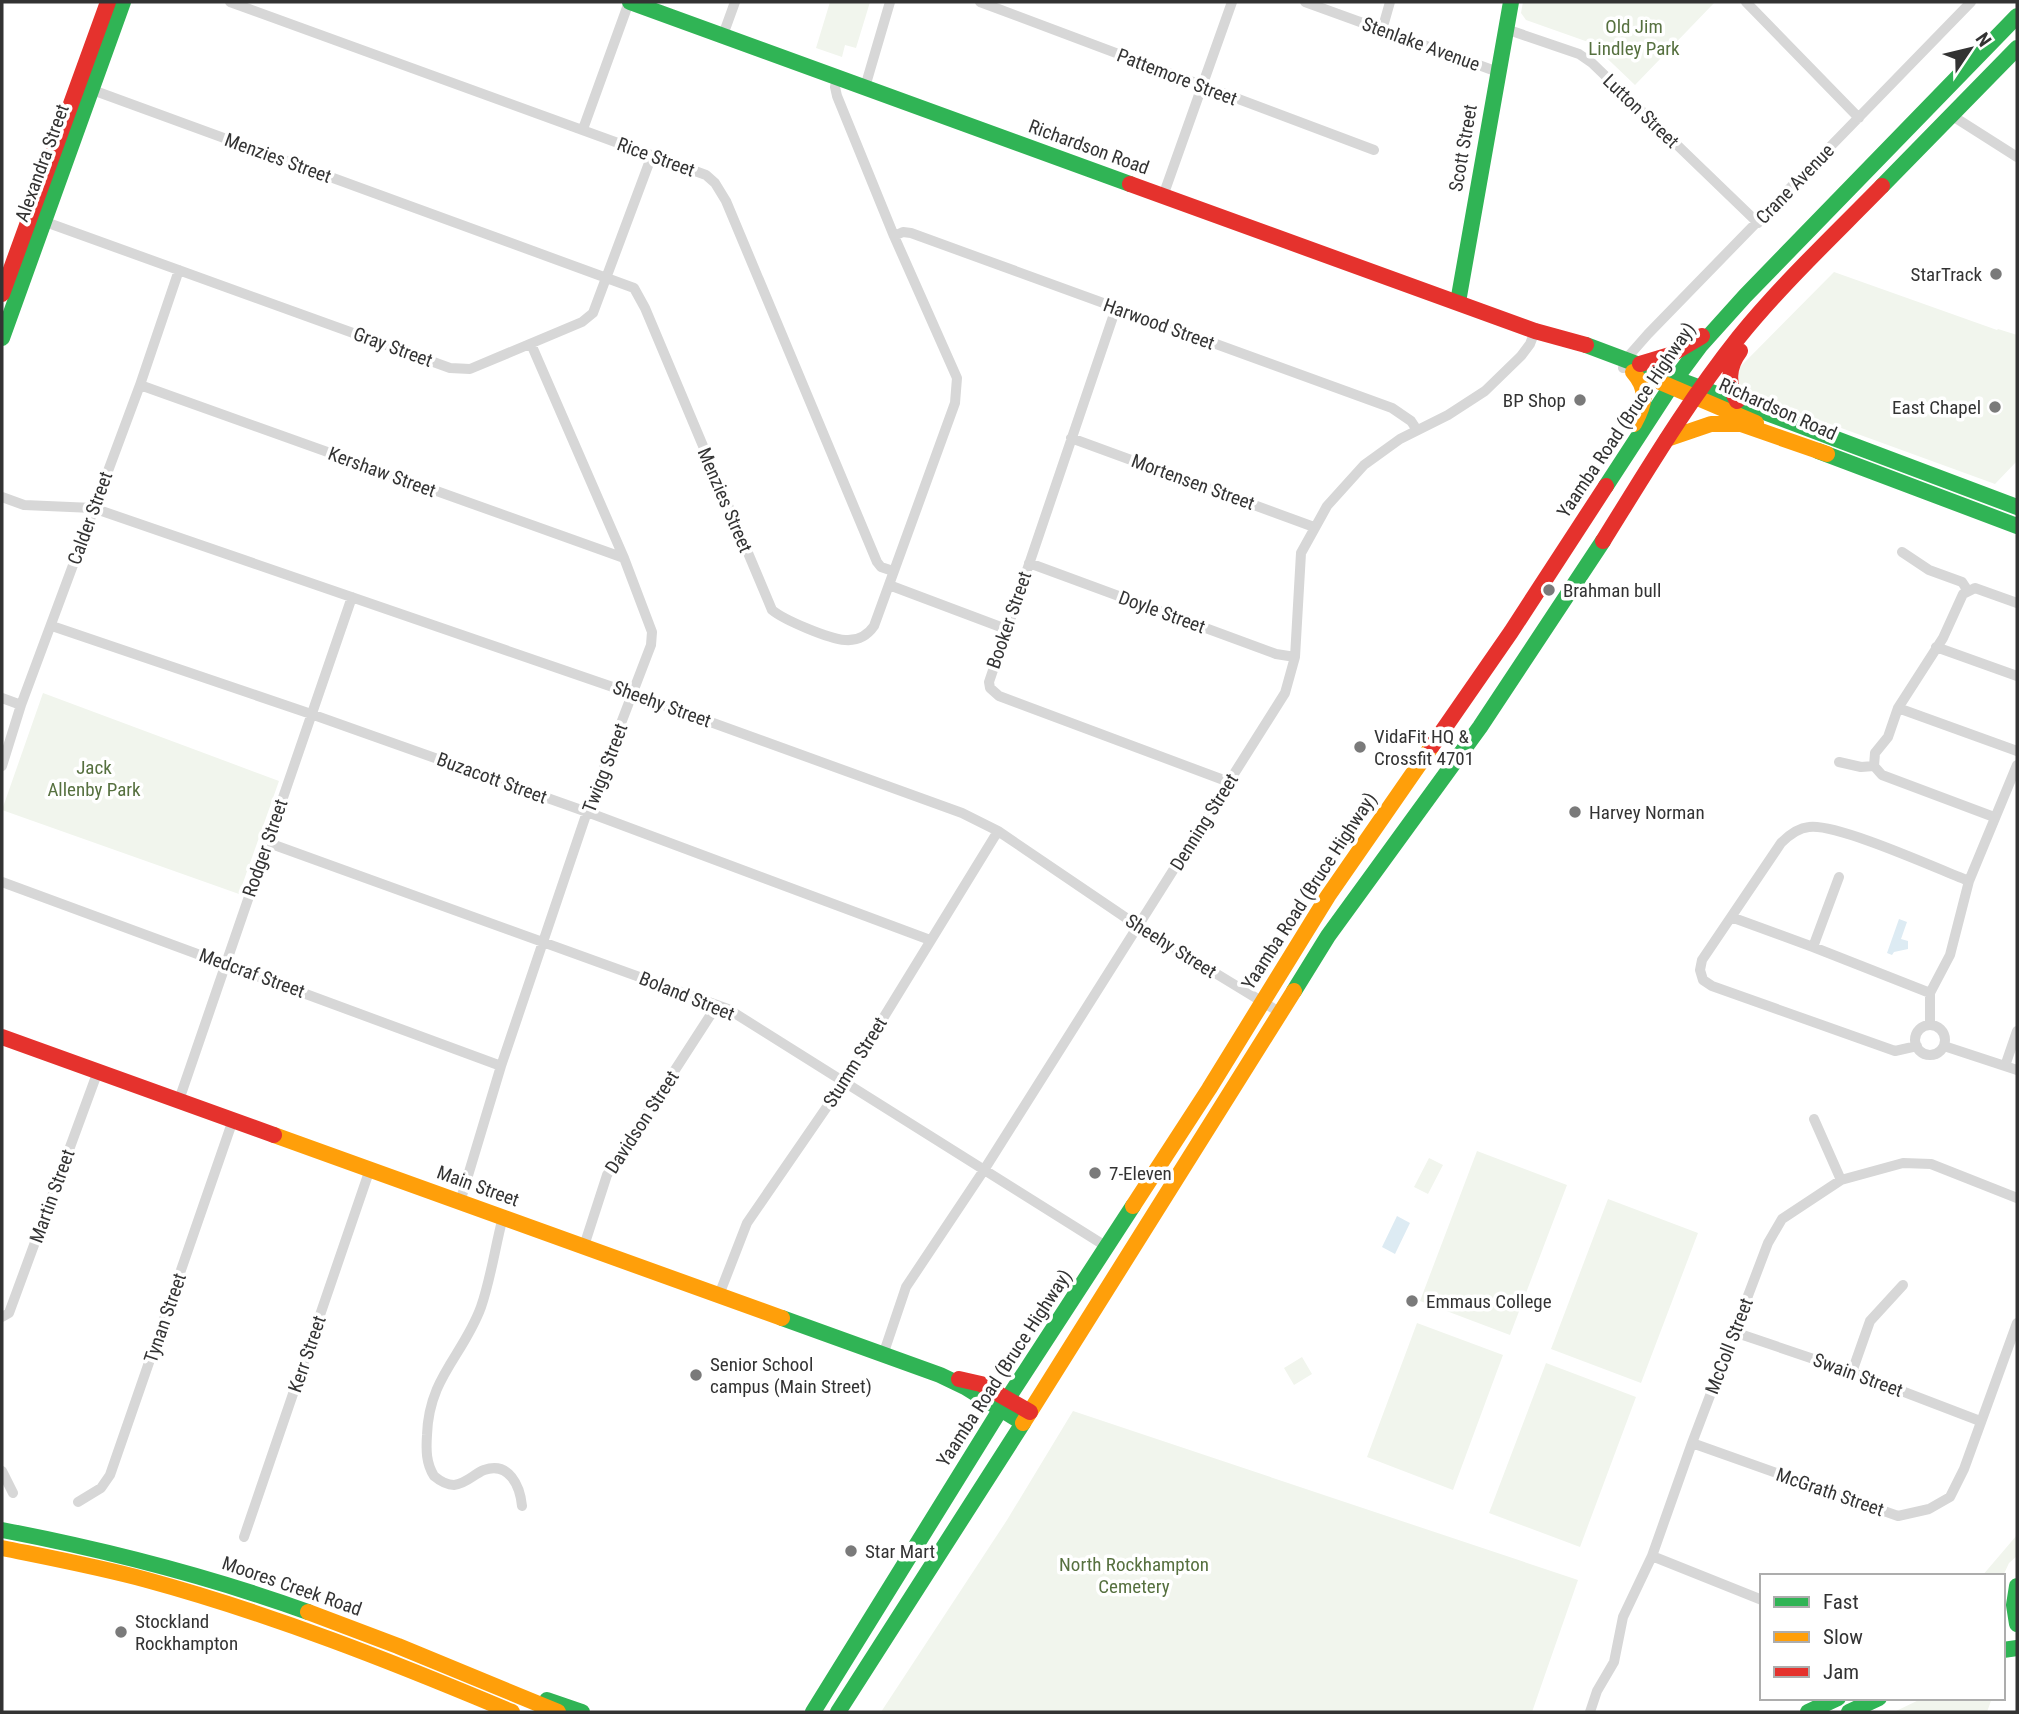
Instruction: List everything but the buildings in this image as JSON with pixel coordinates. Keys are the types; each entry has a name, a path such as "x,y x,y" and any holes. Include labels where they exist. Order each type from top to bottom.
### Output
{"main road":[{"name":"Alexandra Street","path":"85,88 108,2"},
{"name":"Alexandra Street","path":"2,338 37,219 85,88 123,2"},
{"name":"Richardson Road","path":"629,2 1458,302 1535,331 1584,354 1630,366 1674,382 1827,454 2012,523"},
{"name":"Scott Street","path":"1458,302 1511,2"},
{"name":"Yaamba Road (Bruce Highway)","path":"813,1712 1004,1404 1209,1089 1328,896 1497,653 1674,382 1719,324 2017,16"},
{"path":"838,1712 1027,1417 1328,936 1471,739 1543,634 1699,392 1739,337 1786,284 2017,48"},
{"name":"Alexandra Street","path":"2,294 37,219"},
{"path":"1737,401 1729,378 1734,358 1774,309 1786,284"},
{"path":"1597,498 1596,490 1604,471 1645,406 1646,394 1642,383 1630,366 1671,355 1719,324"},
{"name":"Richardson Road","path":"1699,392 1737,401 2014,504"},
{"path":"1667,439 1706,424 1741,424 1827,454"},
{"name":"Main Street","path":"2,1037 940,1375 1027,1417"},
{"name":"Moores Creek Road","path":"2,1530 83,1546 193,1574 301,1609 558,1712"},
{"name":"Moores Creek Road","path":"2,1548 145,1579 251,1611 383,1659 512,1712"},
{"path":"2011,1600 2017,1624"},
{"path":"456,1670 582,1712"},
{"path":"1808,1712 1834,1700"},
{"path":"1849,1712 1875,1700"}],"street":[{"name":"Rice Street","path":"230,2 706,175 721,191 877,562 881,567 893,571"},
{"path":"583,129 629,2"},
{"path":"723,35 735,2"},
{"path":"865,87 890,2"},
{"name":"Pattemore Street","path":"980,2 1374,150"},
{"path":"1163,196 1232,2"},
{"name":"Stenlake Avenue","path":"1305,2 1498,72"},
{"path":"1382,30 1390,2"},
{"path":"1746,2 1859,118"},
{"name":"Crane Avenue","path":"1630,366 1758,223 1971,2"},
{"name":"Lutton Street","path":"1506,29 1580,54 1592,63 1758,223"},
{"name":"Menzies Street","path":"85,88 634,288 772,610 786,620 843,640 853,640 862,638 874,626 955,402 957,378 894,236 837,96 837,77"},
{"path":"1951,115 1958,122 2017,157"},
{"name":"Gray Street","path":"37,219 450,368 470,369 589,317 652,155"},
{"name":"Harwood Street","path":"894,236 903,232 911,233 1392,408 1411,421 1417,430"},
{"name":"Calder Street","path":"2,766 21,705 140,385 179,270"},
{"name":"Booker Street","path":"1116,308 1006,629 989,682 990,688 999,696 1229,782"},
{"name":"Denning Street","path":"883,1355 906,1287 984,1171 1285,692 1295,657 1301,553 1314,527 1338,493 1364,465 1400,439 1448,415 1485,391 1521,356 1535,331"},
{"name":"Twigg Street","path":"460,1202 501,1066 587,812 651,645 652,632 624,558 531,344"},
{"name":"Kershaw Street","path":"140,385 624,558"},
{"name":"Mortensen Street","path":"1071,438 1314,527"},
{"name":"Sheehy Street","path":"2,497 24,505 93,508 633,694 962,813 998,831 1138,926 1281,1013"},
{"path":"1902,552 1929,570 1962,582 1968,591"},
{"name":"Doyle Street","path":"1029,563 1276,654 1295,657"},
{"path":"889,585 1006,629"},
{"path":"1994,817 1882,775 1874,766 1875,753 1888,737 1898,708 1950,625 1957,604 1968,591 1975,588 2017,603"},
{"name":"Rodger Street","path":"179,1100 352,597"},
{"name":"Buzacott Street","path":"52,626 312,714 587,812 930,940"},
{"path":"1936,647 2017,677"},
{"path":"2,698 21,705"},
{"path":"1898,708 2017,751"},
{"path":"1839,762 1861,767 1874,766"},
{"path":"1930,1024 1930,993 1950,955 1969,881 2017,765"},
{"path":"1917,1046 1895,1051 1712,986 1703,980 1700,970 1702,960 1781,844 1797,831 1809,827 1826,828 1866,841 1969,881"},
{"name":"Stumm Street","path":"719,1295 747,1223 844,1082 998,831"},
{"name":"Boland Street","path":"266,842 728,1009 1107,1247"},
{"path":"1813,947 1839,877"},
{"name":"Medcraf Street","path":"2,882 501,1066"},
{"path":"1731,917 1930,993"},
{"name":"Davidson Street","path":"584,1246 607,1175 717,1005"},
{"path":"1930,1024 1917,1032 1917,1046 1923,1053 1933,1055 1944,1046"},
{"path":"1930,1024 1943,1031 1944,1046"},
{"path":"2005,1066 2017,1031"},
{"path":"1944,1046 2017,1070"},
{"name":"Martin Street","path":"2,1317 9,1313 97,1071"},
{"path":"1814,1119 1841,1180"},
{"name":"Tynan Street","path":"78,1502 101,1488 110,1475 233,1120"},
{"name":"McColl Street","path":"1590,1712 1593,1701 1617,1660 1623,1617 1652,1556 1768,1243 1782,1219 1841,1180 1903,1163 1931,1164 2017,1198"},
{"name":"Kerr Street","path":"244,1538 370,1170"},
{"path":"503,1217 482,1303 473,1326 443,1373 433,1396 428,1416 426,1451 434,1476 447,1484 456,1485 485,1470 495,1468 505,1472 521,1490 522,1506"},
{"path":"1852,1372 1870,1321 1903,1285"},
{"name":"McGrath Street","path":"1692,1443 1898,1516 1929,1510 1950,1497 1965,1469 2017,1323"},
{"name":"Swain Street","path":"1734,1332 1852,1372 1980,1421"},
{"path":"2,1471 13,1493"},
{"path":"1652,1556 1760,1599"}],"green space":[{"path":"830,2 870,2 856,48 845,45 842,57 816,48"},
{"name":"Old Jim Lindley Park","path":"1523,2 1715,2 1635,85 1591,43 1526,20 1521,13"},
{"path":"1834,272 2017,335 2017,461 1995,484 1745,393 1737,383 1737,370"},
{"name":"Jack Allenby Park","path":"43,693 279,781 239,894 2,810"},
{"path":"1477,1151 1567,1185 1510,1335 1420,1301"},
{"path":"1429,1158 1443,1165 1428,1194 1414,1187"},
{"path":"1608,1199 1698,1233 1641,1383 1551,1349"},
{"path":"1417,1323 1503,1355 1453,1490 1367,1457"},
{"path":"1302,1357 1312,1374 1294,1385 1284,1368"},
{"path":"1546,1363 1636,1397 1580,1547 1489,1513"},
{"name":"North Rockhampton Cemetery","path":"1073,1411 1578,1580 1532,1712 881,1712 1007,1520"},
{"path":"2017,1535 2017,1556 2009,1563 2004,1574 1984,1574"},
{"path":"1919,1700 1991,1700 1987,1712 1894,1712"}],"shaded area":[{"path":"1899,919 1907,922 1901,939 1908,941 1908,949 1894,952 1892,955 1887,953"},
{"path":"1397,1216 1410,1223 1395,1254 1382,1247"}],"traffic: fast":[{"path":"2,338 123,2"},
{"path":"630,2 1130,184"},
{"path":"1458,302 1511,2"},
{"path":"1606,486 1700,346 1745,296 2017,16"},
{"path":"1882,186 2017,48"},
{"path":"1586,345 2017,507"},
{"path":"1818,451 2017,526"},
{"path":"1294,991 1328,936 1480,727 1603,541"},
{"path":"813,1712 997,1415 1133,1206"},
{"path":"782,1318 940,1375 965,1387 1023,1423"},
{"path":"838,1712 1023,1423"},
{"path":"2,1530 156,1565 308,1612"},
{"path":"2017,1586 2014,1605 2017,1624"},
{"path":"2005,1650 2017,1648"},
{"path":"547,1700 582,1712"},
{"path":"1808,1712 1834,1700"},
{"path":"1849,1712 1875,1700"}],"traffic: slow":[{"path":"1633,372 1644,397 1634,424"},
{"path":"1660,382 1756,423"},
{"path":"1667,439 1711,424 1741,424 1827,454"},
{"path":"1133,1206 1328,896 1432,746"},
{"path":"1023,1423 1294,991"},
{"path":"274,1135 782,1318"},
{"path":"2,1548 129,1575 194,1593 377,1657 512,1712"},
{"path":"308,1612 558,1712"}],"traffic: jam":[{"path":"2,294 108,2"},
{"path":"1130,184 1535,331 1586,345"},
{"path":"1603,541 1651,463 1720,361 1790,279 1882,186"},
{"path":"1640,364 1670,355 1702,336"},
{"path":"1737,401 1730,375 1740,351"},
{"path":"1432,746 1511,632 1606,486"},
{"path":"2,1037 274,1135"},
{"path":"959,1379 981,1384 1030,1412"}],"place":[{"name":"StarTrack","path":"1996,274"},
{"name":"BP Shop","path":"1580,400"},
{"name":"East Chapel","path":"1995,407"},
{"name":"Brahman bull","path":"1549,590"},
{"name":"VidaFit HQ & Crossfit 4701","path":"1360,747"},
{"name":"Harvey Norman","path":"1575,812"},
{"name":"7-Eleven","path":"1095,1173"},
{"name":"Emmaus College","path":"1412,1301"},
{"name":"Senior School campus (Main Street)","path":"696,1375"},
{"name":"Star Mart","path":"851,1551"},
{"name":"Stockland Rockhampton","path":"121,1632"}]}
